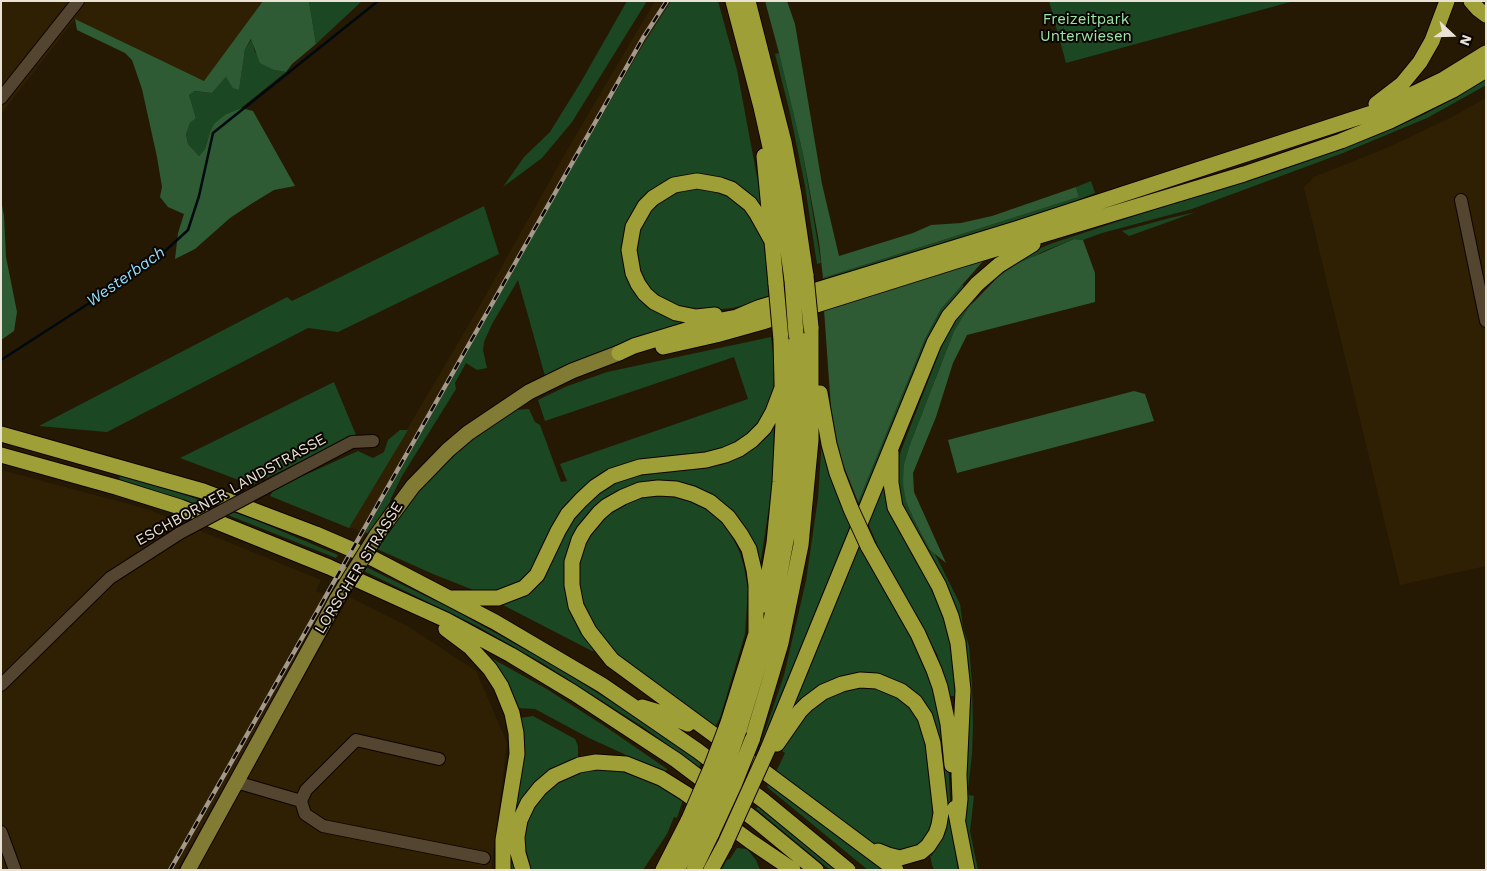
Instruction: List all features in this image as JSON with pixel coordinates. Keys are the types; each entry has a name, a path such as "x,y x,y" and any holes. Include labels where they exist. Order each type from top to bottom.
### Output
{"highway":[{"path":"733,1 761,107 811,328 822,410 829,444 837,473 868,546 918,634 940,687 948,724 954,801 967,870"},
{"path":"694,870 711,768 753,689 769,631 788,530 797,429 796,334 799,278 794,195 784,142 748,1"},
{"path":"1322,130 1375,105 1402,84 1426,51 1447,1"},
{"path":"1471,1 1486,15"},
{"path":"620,353 634,346 716,321 737,317 758,308 1016,229 1123,192 1375,112 1444,80 1486,53"},
{"path":"620,353 635,352 679,343 759,323 1244,174 1341,141 1419,107 1453,90 1486,70"},
{"path":"734,727 769,574 778,511 782,452 781,340 761,107"},
{"path":"758,308 696,316 676,313 664,308 645,294 638,284 630,262 630,238 638,216 653,198 674,185 697,181 720,185 741,196 757,214 772,241"},
{"path":"712,870 769,753 934,342 949,316 968,292 986,275 1009,258 1050,234"},
{"path":"659,870 670,866 734,785 752,740 781,644 801,545 809,475 811,440 811,328"},
{"path":"448,598 498,598 524,588 537,575 568,514 595,487 612,476 640,467 706,460 739,449 764,428 773,412 782,388"},
{"path":"1,434 203,491 255,509 374,559 525,639 626,702 727,773 848,870"},
{"path":"891,446 891,483 895,507 939,586 951,616 958,643 963,690 958,818"},
{"path":"1,455 180,507 329,567 473,635 558,683 676,760 754,819 816,870"},
{"path":"756,636 756,585 749,549 741,534 728,517 710,502 676,489 640,490 607,506 587,527 575,551 571,572 575,600 584,623 599,646 612,660 896,870"},
{"path":"404,602 441,625 470,647 490,669 507,699 516,733 518,754 502,840 503,870"},
{"path":"769,753 807,704 823,692 842,684 860,680 877,681 901,691 914,702 925,717 933,743 941,813 940,825 928,846 921,852 911,856 900,858 864,845"},
{"path":"626,702 662,712 711,734"},
{"path":"523,870 518,853 517,837 520,820 528,803 540,788 554,776 579,765 596,762 626,764 661,778 686,793 750,841 793,870"}],"main road":[{"name":"LORSCHER STRASSE","path":"188,870 337,599 376,536 412,486 468,433 528,392 572,370 620,353"}],"street":[{"path":"1,98 78,1"},
{"path":"1461,200 1486,321"},
{"name":"ESCHBORNER LANDSTRASSE","path":"1,685 110,578 180,533 352,442 373,441"},
{"path":"439,759 356,740 306,790 301,801 305,814 324,826 484,858"},
{"path":"236,782 301,801"},
{"path":"1,832 15,870"}],"shaded area":[{"path":"1,1 263,1 204,81 75,19 1,114"},
{"path":"655,1 671,1 641,48 572,167 364,534 354,528 349,528 474,316 569,147"},
{"path":"1486,98 1486,566 1400,585 1304,187 1314,177 1389,147 1454,116"},
{"path":"1,470 147,509 321,580 316,591 330,598 177,870 1,870"},
{"path":"349,597 409,627 476,671 507,743 491,870 196,870"}],"green space":[{"path":"263,1 309,1 316,44 292,64 286,72 274,70 260,63 251,39 245,49 239,90 233,88 226,77 212,93 194,91 189,95 196,118 190,123 186,134 188,144 199,156 205,149 214,124 226,114 241,108 253,111 295,186 274,190 230,218 195,249 175,259 178,233 184,214 168,207 160,197 162,187 157,157 142,89 132,60 125,53 77,30 75,19 204,81"},
{"path":"309,1 362,1 316,44"},
{"path":"627,1 647,1 572,122 542,158 503,187 524,157 550,132"},
{"path":"671,1 718,1 737,70 763,209 706,175 635,209 633,285 699,321 531,386 545,376 518,280 492,324 484,342 483,350 487,368 477,370 466,363 455,383 456,389 402,476 390,502 368,534 365,532 572,167 641,48"},
{"path":"765,1 787,1 795,24 822,184 839,256 913,233 931,225 961,223 992,216 1076,187 1079,197 823,278 819,242 803,154"},
{"name":"Freizeitpark Unterwiesen","path":"1049,1 1294,1 1066,63"},
{"path":"252,39 255,52 274,70 286,72 241,108 226,114 210,132 205,149 199,156 188,144 186,133 190,123 196,118 189,95 193,91 212,93 226,77 239,89 245,49"},
{"path":"779,53 803,154 821,263 817,264 805,186 790,113 775,54"},
{"path":"1486,80 1486,85 1427,118 1343,153 1192,209 1102,233 1083,240 1074,239 1042,252 994,281 991,278 1036,250 1053,243 1277,172 1381,134 1425,114"},
{"path":"1091,181 1095,193 1037,216 824,284 823,278 1079,197 1076,187"},
{"path":"679,187 719,188 751,214 763,240 767,257 769,299 732,308 693,312 663,302 645,285 635,263 637,228 648,208"},
{"path":"1,200 4,216 6,257 17,312 14,331 1,340"},
{"path":"484,206 499,254 338,332 308,328 107,432 39,426 287,297 292,301"},
{"path":"1196,212 1129,236 1122,231 1170,218"},
{"path":"1074,239 1083,240 1095,273 1095,302 967,335 953,363 936,417 913,473 914,492 946,563 930,550 916,524 906,502 903,483 904,464 909,447 954,331 968,308 998,277 1019,263"},
{"path":"984,260 941,309 925,339 858,502 839,454 831,408 824,310"},
{"path":"962,285 965,287 861,509 858,501 925,339 941,309"},
{"path":"973,296 976,298 954,331 904,464 906,502 960,604 963,627 969,646 973,724 968,789 969,795 974,796 970,831 978,870 974,870 964,799 970,691 966,653 904,511 898,489 898,460 902,448 947,333 952,323"},
{"path":"771,337 776,379 773,396 769,407 752,434 722,451 604,474 533,574 512,590 481,593 377,549 387,531 436,472 467,444 512,410 529,409 535,422 540,425 561,482 567,481 560,464 748,399 734,357 545,421 538,400 565,387 607,372"},
{"path":"334,382 356,435 252,485 180,458"},
{"path":"1134,391 1145,394 1154,421 957,473 948,440"},
{"path":"774,422 771,494 758,579 754,555 707,495 628,489 567,562 595,651 501,604 515,597 571,517 617,478 704,464"},
{"path":"400,430 408,430 349,528 270,496 274,489 358,451 373,458 384,452 388,440"},
{"path":"822,438 853,530 764,749 760,746 784,675 806,581 818,498"},
{"path":"121,474 216,506 210,509 119,479"},
{"path":"887,474 945,619 957,696 950,696 937,654 876,546 877,544 867,521"},
{"path":"661,494 683,498 704,506 719,519 731,534 744,567 748,589 745,634 720,718 713,730 616,654 593,627 580,598 578,571 581,554 594,529 605,517 625,503"},
{"path":"233,512 338,555 336,558 228,515"},
{"path":"859,543 930,670 948,756 951,823 958,870 934,870 930,855 932,856 938,754 942,753 928,712 865,676 788,720"},
{"path":"366,567 452,609 553,665 623,709 698,760 701,763 699,767 643,727 544,664 477,626 364,571"},
{"path":"482,653 545,688 606,727 667,769 664,776 535,709 516,708"},
{"path":"861,687 874,687 897,697 916,716 929,745 937,814 925,843 900,853 874,845 775,774 785,753 782,751 807,714 820,701 831,694"},
{"path":"533,716 575,739 578,746 578,757 576,761 530,792 518,870 508,870 520,718"},
{"path":"606,767 626,770 645,777 683,800 677,818 674,817 667,834 643,870 530,870 522,846 529,811 542,795 559,780 581,770"},
{"path":"769,782 888,870 868,870 767,787"},
{"path":"758,806 836,870 830,870 756,809"},
{"path":"737,848 747,849 756,860 760,870 721,870"}],"waterway":[{"name":"Westerbach","path":"1,360 153,262 188,230 199,196 213,133 378,1"}],"railway":[{"path":"170,870 643,38 667,1"}]}
